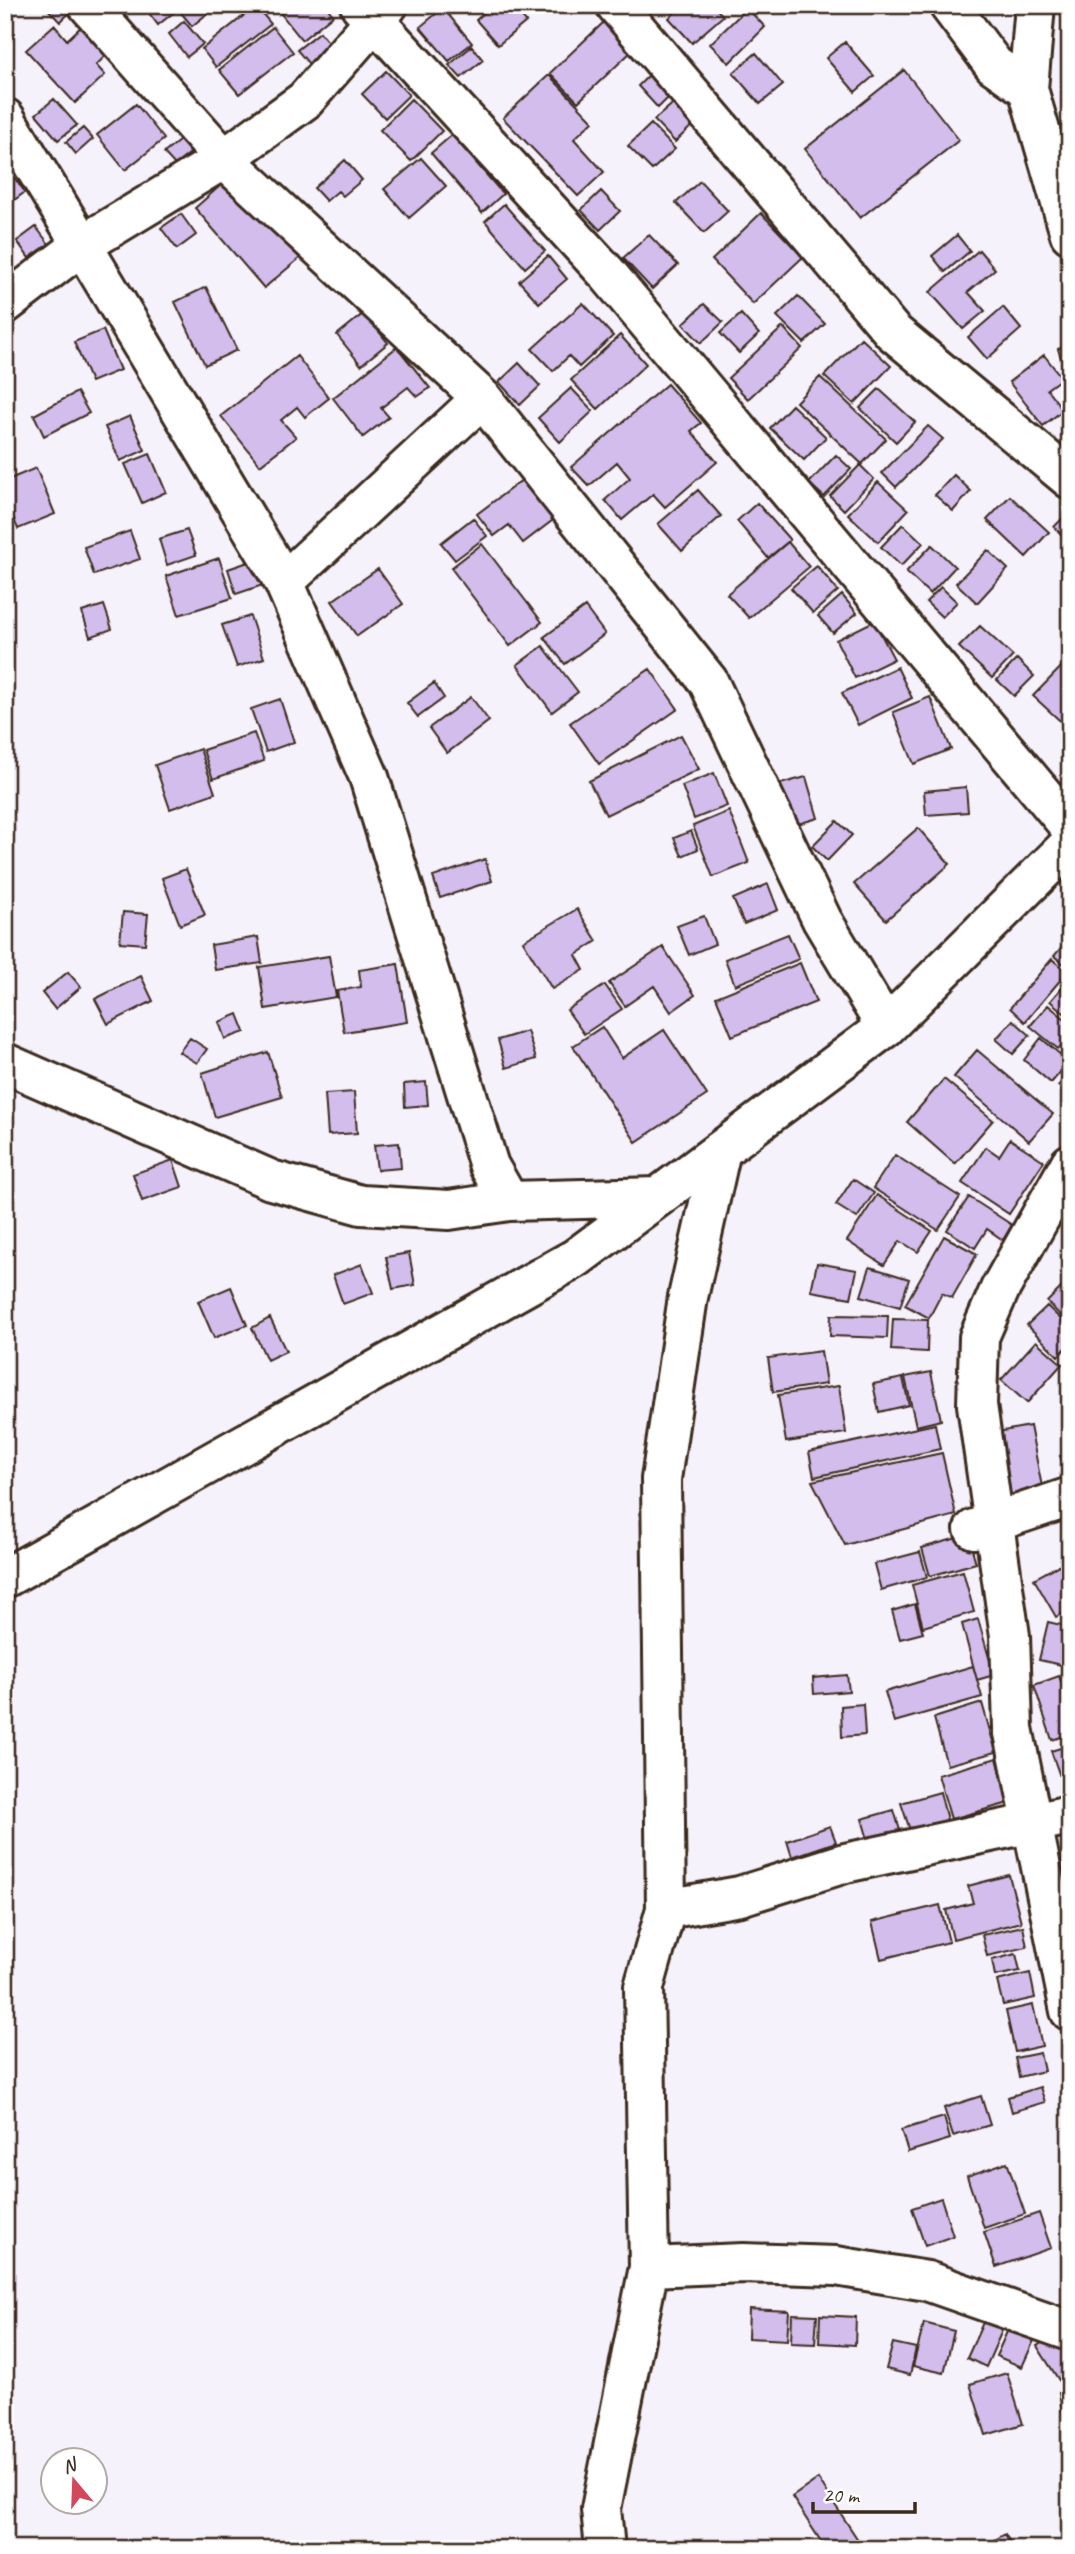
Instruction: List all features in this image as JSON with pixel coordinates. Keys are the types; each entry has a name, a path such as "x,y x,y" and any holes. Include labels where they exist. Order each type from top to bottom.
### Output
{"street":[{"path":"88,5 224,159 482,398 708,681 822,920 886,1027"},
{"path":"616,5 893,332 1070,479"},
{"path":"949,5 994,65 1028,89"},
{"path":"1035,5 1028,89 1070,234"},
{"path":"5,304 82,245 224,159 305,100 374,10 605,271 1070,827"},
{"path":"5,118 284,582 369,777 489,1166 509,1201"},
{"path":"284,582 482,398"},
{"path":"5,1578 576,1258 886,1027 1070,844"},
{"path":"5,1063 271,1180 361,1205 449,1210 509,1201 658,1198"},
{"path":"605,2549 601,2509 649,2267 644,1987 666,1909 661,1479 688,1297 722,1150"},
{"path":"1070,1164 1000,1289 979,1337 977,1405 985,1525 1010,1636 1013,1728 1070,2011"},
{"path":"985,1525 1070,1497"},
{"path":"666,1909 740,1896 845,1863 1070,1815"},
{"path":"649,2267 743,2263 849,2268 928,2281 1070,2331"}],"building":[{"path":"44,5 78,5 60,22"},
{"path":"143,5 218,5 192,26 178,9 158,25"},
{"path":"274,5 325,5 333,15 302,40"},
{"path":"493,5 512,5 526,22 498,45 476,20"},
{"path":"683,5 713,5 723,16 692,43 669,18"},
{"path":"256,6 271,24 216,67 202,49"},
{"path":"443,8 472,43 449,61 420,27"},
{"path":"747,8 765,27 729,63 710,44"},
{"path":"184,21 203,44 187,57 169,34"},
{"path":"86,22 112,50 96,65 105,75 75,103 26,50 54,25 67,40"},
{"path":"604,22 632,51 578,102 550,73"},
{"path":"273,27 293,52 239,94 219,70"},
{"path":"320,32 337,53 314,70 297,50"},
{"path":"845,42 874,76 855,92 826,58"},
{"path":"472,46 483,60 461,78 449,65"},
{"path":"756,53 783,85 760,104 733,73"},
{"path":"655,69 675,91 658,108 638,86"},
{"path":"904,70 959,140 860,218 805,149"},
{"path":"386,71 409,95 385,118 362,94"},
{"path":"549,75 593,121 574,139 604,172 578,196 503,118"},
{"path":"54,99 77,125 58,140 36,114"},
{"path":"411,99 442,131 411,161 380,130"},
{"path":"677,100 697,121 675,142 654,120"},
{"path":"136,104 164,139 125,170 97,135"},
{"path":"651,124 675,149 652,170 628,146"},
{"path":"83,128 93,139 76,154 66,142"},
{"path":"452,135 503,194 482,213 431,153"},
{"path":"184,137 194,150 175,165 164,153"},
{"path":"421,158 446,186 409,218 384,189"},
{"path":"345,160 362,180 343,196 338,191 326,201 314,188"},
{"path":"5,166 25,192 5,207"},
{"path":"230,177 300,258 264,288 195,208"},
{"path":"700,181 728,211 704,233 676,203"},
{"path":"601,191 620,211 600,230 581,210"},
{"path":"504,204 545,251 525,268 485,221"},
{"path":"761,213 803,257 753,304 712,260"},
{"path":"181,214 196,235 177,249 161,228"},
{"path":"36,227 49,244 29,258 17,241"},
{"path":"649,235 678,265 652,289 623,258"},
{"path":"957,235 970,251 945,272 932,256"},
{"path":"979,250 995,269 968,292 985,311 963,329 930,292"},
{"path":"548,256 567,279 539,303 519,281"},
{"path":"206,287 237,350 205,365 175,302"},
{"path":"798,296 825,324 804,343 777,316"},
{"path":"583,303 613,336 579,367 569,356 553,371 532,349"},
{"path":"704,304 723,322 701,343 683,324"},
{"path":"1003,307 1021,329 987,359 968,337"},
{"path":"364,313 388,343 361,365 337,335"},
{"path":"741,314 759,334 739,353 720,333"},
{"path":"783,327 802,348 748,399 728,378"},
{"path":"103,330 120,370 91,382 74,342"},
{"path":"620,335 646,364 598,409 571,380"},
{"path":"861,338 891,366 854,404 824,376"},
{"path":"1070,345 1070,367 1064,368 1058,349"},
{"path":"397,347 430,388 417,397 408,387 381,408 389,417 363,437 333,398"},
{"path":"1044,355 1062,378 1047,389 1063,410 1043,426 1009,382"},
{"path":"297,356 329,398 305,417 297,407 281,420 296,437 260,465 221,416"},
{"path":"519,363 540,386 520,405 499,382"},
{"path":"820,377 886,439 862,464 796,402"},
{"path":"667,384 701,423 691,431 717,462 665,507 653,494 622,520 605,500 630,478 617,462 589,486 571,467"},
{"path":"571,388 593,411 560,442 538,418"},
{"path":"879,389 915,422 896,442 860,408"},
{"path":"77,392 89,413 44,436 34,415"},
{"path":"792,405 826,437 804,460 770,428"},
{"path":"130,416 145,450 120,461 105,427"},
{"path":"928,426 943,439 896,487 882,473"},
{"path":"150,454 166,492 142,503 125,464"},
{"path":"836,455 851,469 824,497 809,483"},
{"path":"860,465 874,479 844,510 830,496"},
{"path":"36,468 55,514 18,529 5,499 5,481"},
{"path":"954,475 971,491 953,511 935,495"},
{"path":"522,480 553,520 523,543 509,525 494,536 477,514"},
{"path":"878,482 908,510 878,542 848,514"},
{"path":"698,490 721,516 682,551 658,524"},
{"path":"1010,496 1049,532 1026,557 987,520"},
{"path":"757,503 790,540 768,558 737,521"},
{"path":"1070,511 1070,531 1064,537 1054,527"},
{"path":"473,518 487,536 455,560 441,543"},
{"path":"903,524 923,543 901,566 881,547"},
{"path":"187,530 196,555 167,565 159,539"},
{"path":"130,531 140,559 94,575 84,547"},
{"path":"788,542 809,567 749,618 727,594"},
{"path":"482,544 542,622 510,646 451,568"},
{"path":"932,545 955,567 930,594 906,572"},
{"path":"988,550 1008,569 977,603 956,583"},
{"path":"219,558 232,598 179,615 166,576"},
{"path":"257,559 266,584 236,594 228,569"},
{"path":"817,566 838,591 813,613 791,588"},
{"path":"378,569 403,604 357,636 332,601"},
{"path":"941,587 957,602 942,617 926,602"},
{"path":"842,595 857,613 833,633 818,616"},
{"path":"104,605 112,629 90,637 82,612"},
{"path":"585,607 605,634 565,664 544,637"},
{"path":"250,616 264,658 237,667 222,625"},
{"path":"874,621 894,659 855,678 836,640"},
{"path":"980,626 1013,656 992,678 959,647"},
{"path":"543,646 578,692 552,712 517,665"},
{"path":"1070,658 1070,730 1033,696"},
{"path":"1017,659 1034,676 1014,696 997,680"},
{"path":"897,667 912,698 858,725 842,693"},
{"path":"650,669 678,709 599,764 570,723"},
{"path":"434,683 444,698 418,717 407,703"},
{"path":"471,697 489,721 447,753 429,728"},
{"path":"930,697 951,749 914,764 893,712"},
{"path":"280,699 294,742 266,752 251,709"},
{"path":"254,733 264,761 213,779 203,750"},
{"path":"681,735 699,769 606,815 589,781"},
{"path":"200,749 215,793 170,809 155,765"},
{"path":"714,773 727,806 694,819 682,786"},
{"path":"806,777 818,818 791,826 780,784"},
{"path":"966,787 968,812 926,815 924,791"},
{"path":"729,811 749,863 713,877 693,826"},
{"path":"837,821 852,835 827,861 812,846"},
{"path":"918,828 950,864 886,920 854,884"},
{"path":"691,831 698,849 682,856 674,838"},
{"path":"485,859 492,881 440,898 433,877"},
{"path":"186,869 205,915 180,925 162,878"},
{"path":"768,884 778,910 744,924 733,899"},
{"path":"577,909 597,941 576,955 584,970 552,989 523,941"},
{"path":"123,912 148,914 145,944 120,942"},
{"path":"704,916 715,944 689,955 677,926"},
{"path":"788,934 799,959 735,985 725,959"},
{"path":"258,937 262,963 215,970 211,945"},
{"path":"1070,937 1070,969 1054,956"},
{"path":"663,947 695,995 671,1012 654,986 625,1006 609,983"},
{"path":"329,956 336,997 265,1009 259,967"},
{"path":"1052,959 1067,972 1025,1022 1010,1008"},
{"path":"800,963 816,1002 732,1036 716,997"},
{"path":"398,964 407,1022 344,1032 337,991 361,987 359,970"},
{"path":"68,972 81,987 55,1009 42,993"},
{"path":"141,976 153,1001 108,1024 95,999"},
{"path":"1070,978 1070,1018 1050,1001"},
{"path":"605,985 622,1009 584,1034 567,1010"},
{"path":"1048,1005 1070,1023 1070,1036 1058,1049 1030,1026"},
{"path":"238,1014 245,1032 225,1039 219,1022"},
{"path":"1013,1020 1030,1035 1013,1054 996,1039"},
{"path":"602,1027 622,1058 664,1030 707,1095 636,1142 573,1046"},
{"path":"527,1031 536,1059 506,1068 498,1040"},
{"path":"190,1038 207,1049 197,1063 179,1052"},
{"path":"1041,1038 1069,1062 1051,1083 1024,1060"},
{"path":"977,1050 1053,1114 1029,1141 954,1077"},
{"path":"268,1052 282,1097 215,1117 202,1073"},
{"path":"1070,1072 1070,1096 1058,1086"},
{"path":"944,1079 993,1120 955,1164 907,1122"},
{"path":"426,1082 428,1105 405,1107 404,1084"},
{"path":"354,1092 357,1133 328,1135 325,1094"},
{"path":"1010,1139 1044,1161 1009,1214 962,1183 986,1147 999,1156"},
{"path":"399,1143 401,1168 377,1170 374,1145"},
{"path":"895,1155 960,1197 938,1230 873,1188"},
{"path":"173,1160 182,1187 142,1201 133,1174"},
{"path":"853,1179 874,1193 857,1218 836,1205"},
{"path":"877,1195 932,1231 918,1252 900,1241 884,1265 847,1241"},
{"path":"969,1197 1012,1225 1003,1240 987,1229 975,1248 947,1230"},
{"path":"944,1236 977,1254 952,1298 942,1293 929,1318 905,1305"},
{"path":"409,1253 415,1285 393,1289 386,1257"},
{"path":"817,1263 857,1270 851,1298 811,1291"},
{"path":"362,1264 373,1293 343,1304 333,1275"},
{"path":"870,1267 909,1279 900,1307 861,1296"},
{"path":"1065,1284 1070,1289 1070,1325 1047,1302"},
{"path":"231,1287 247,1325 214,1338 198,1301"},
{"path":"1047,1306 1070,1328 1070,1344 1058,1356 1027,1325"},
{"path":"831,1315 888,1316 887,1338 830,1336"},
{"path":"270,1318 286,1351 267,1360 252,1328"},
{"path":"893,1319 928,1320 927,1352 891,1350"},
{"path":"1036,1341 1062,1364 1027,1403 1001,1380"},
{"path":"821,1351 826,1384 773,1392 768,1358"},
{"path":"931,1372 941,1420 916,1426 905,1377"},
{"path":"903,1378 909,1405 879,1412 873,1384"},
{"path":"839,1386 846,1433 786,1442 778,1395"},
{"path":"935,1424 940,1449 814,1477 809,1452"},
{"path":"1030,1426 1044,1497 1006,1505 992,1433"},
{"path":"942,1453 956,1515 845,1545 812,1481"},
{"path":"1070,1453 1070,1481 1060,1456"},
{"path":"968,1535 976,1563 930,1576 922,1548"},
{"path":"920,1552 927,1577 881,1590 874,1564"},
{"path":"1070,1559 1070,1609 1056,1617 1034,1579"},
{"path":"963,1571 974,1612 923,1627 912,1585"},
{"path":"915,1604 923,1633 900,1639 892,1611"},
{"path":"978,1619 994,1675 977,1680 962,1624"},
{"path":"1048,1622 1070,1627 1070,1667 1039,1660"},
{"path":"973,1666 982,1697 894,1722 885,1692"},
{"path":"847,1675 849,1691 814,1694 813,1678"},
{"path":"1059,1676 1070,1706 1070,1734 1052,1740 1034,1685"},
{"path":"982,1703 996,1752 947,1765 934,1718"},
{"path":"863,1704 865,1735 842,1737 841,1706"},
{"path":"1070,1745 1070,1783 1063,1785 1051,1751"},
{"path":"997,1758 1009,1803 951,1819 938,1775"},
{"path":"940,1792 947,1820 910,1830 901,1803"},
{"path":"894,1810 901,1834 869,1843 862,1819"},
{"path":"830,1826 836,1842 792,1857 787,1841"},
{"path":"1009,1875 1021,1922 953,1939 946,1910 973,1903 968,1886"},
{"path":"940,1905 949,1942 881,1959 872,1922"},
{"path":"1023,1926 1027,1947 987,1956 982,1935"},
{"path":"1016,1954 1020,1971 995,1976 992,1960"},
{"path":"1030,1973 1035,1998 1003,2005 997,1981"},
{"path":"1033,2005 1042,2046 1015,2052 1006,2011"},
{"path":"1040,2053 1044,2071 1019,2077 1015,2058"},
{"path":"1040,2087 1045,2102 1012,2112 1008,2097"},
{"path":"981,2096 990,2125 953,2136 944,2108"},
{"path":"944,2117 950,2139 908,2152 901,2130"},
{"path":"1007,2162 1025,2214 984,2228 967,2176"},
{"path":"941,2198 953,2236 925,2246 912,2208"},
{"path":"1039,2213 1051,2248 996,2267 984,2232"},
{"path":"749,2309 789,2311 787,2340 748,2338"},
{"path":"989,2309 1008,2317 986,2367 967,2358"},
{"path":"792,2314 817,2315 815,2344 791,2343"},
{"path":"820,2315 856,2317 855,2345 819,2343"},
{"path":"924,2323 954,2331 944,2373 913,2366"},
{"path":"1010,2325 1036,2336 1022,2367 996,2356"},
{"path":"1057,2333 1070,2352 1070,2384 1064,2388 1037,2346"},
{"path":"893,2343 916,2348 910,2375 886,2369"},
{"path":"1007,2373 1023,2424 986,2435 970,2384"},
{"path":"1070,2390 1070,2413 1063,2414 1059,2392"},
{"path":"818,2479 862,2546 858,2549 826,2549 792,2497"},
{"path":"1005,2534 1014,2549 981,2548"}]}
